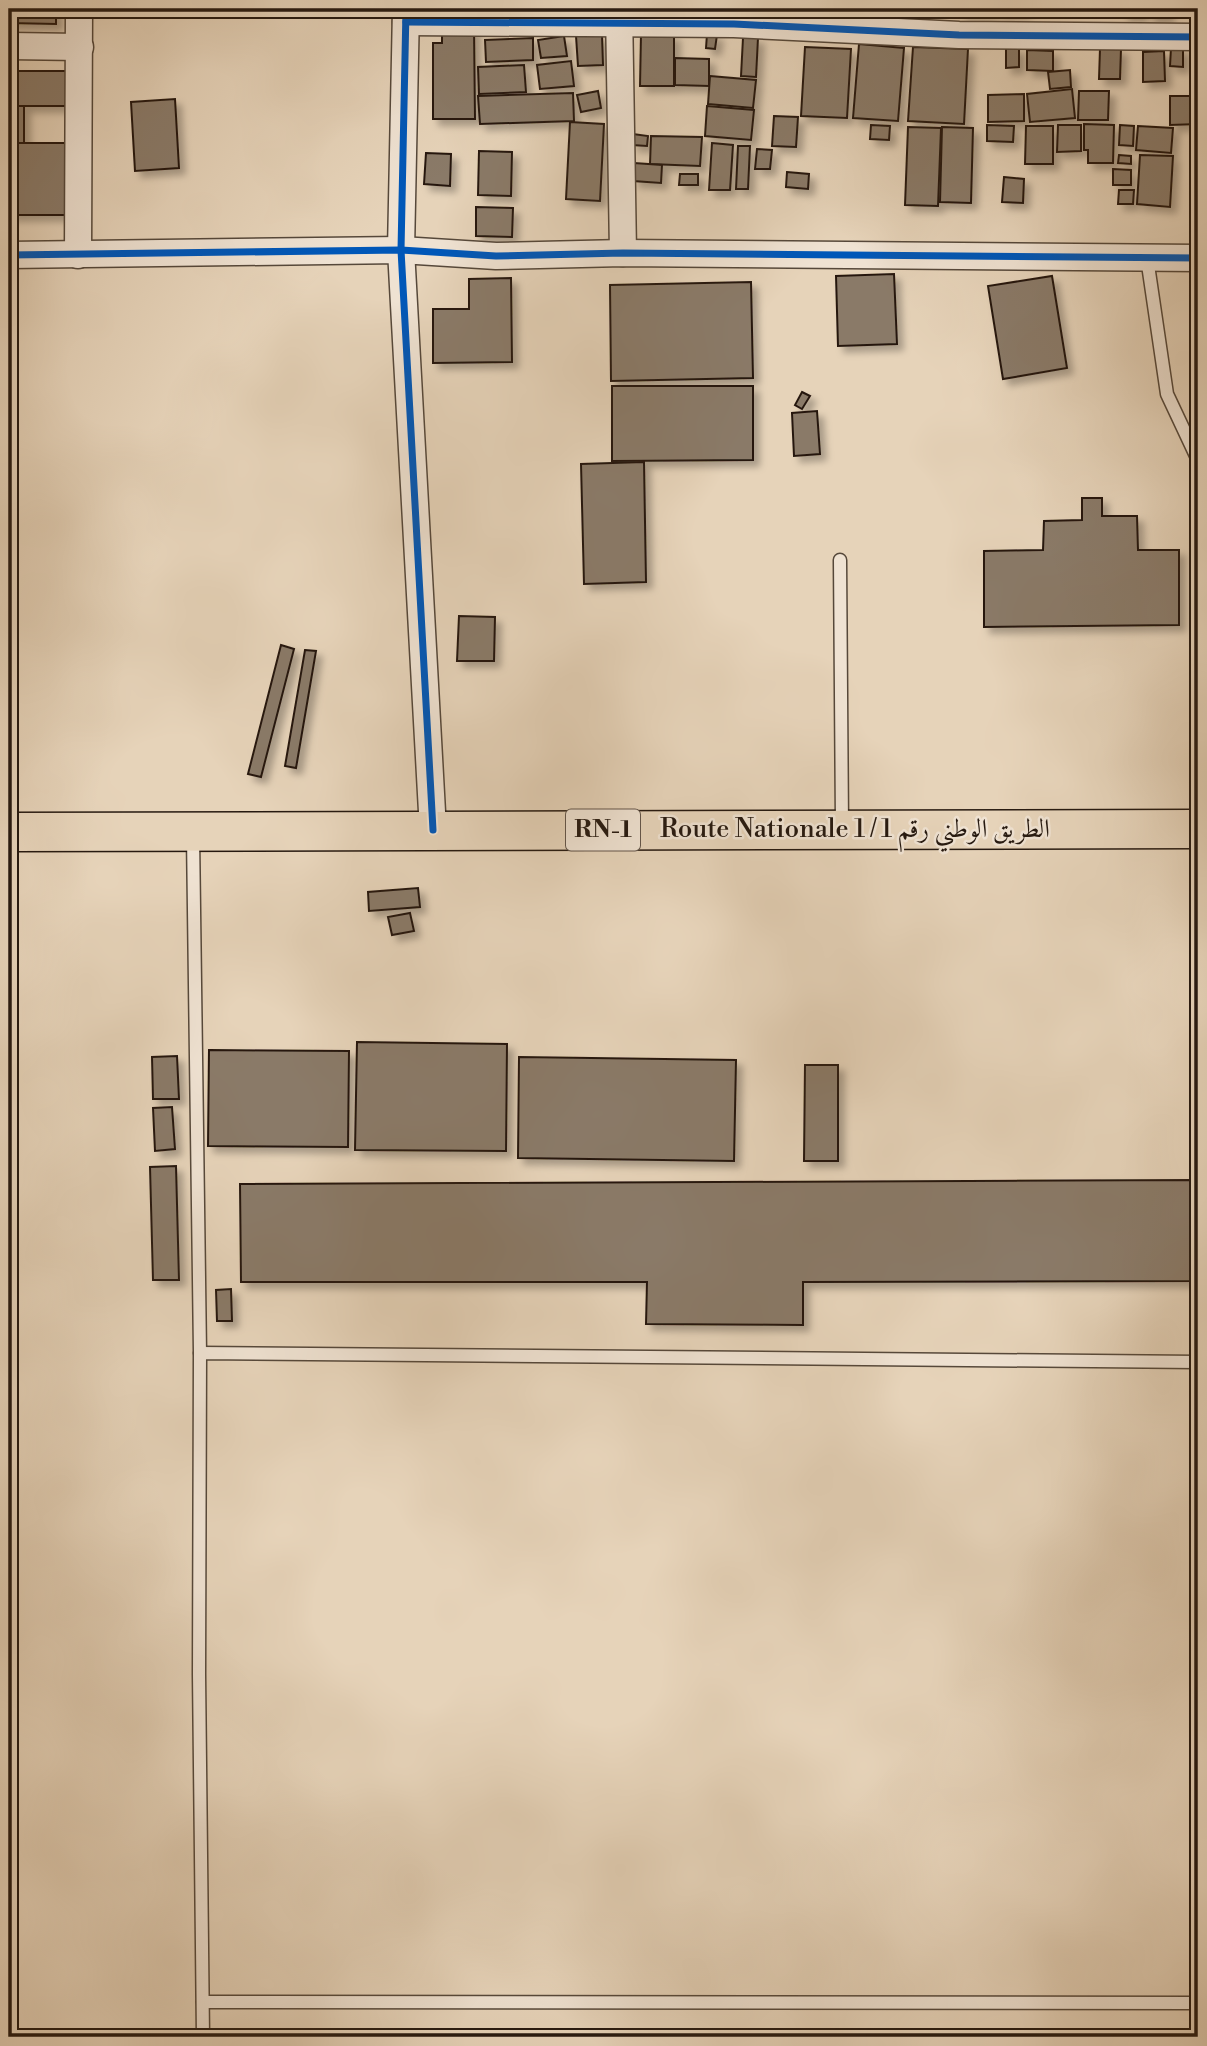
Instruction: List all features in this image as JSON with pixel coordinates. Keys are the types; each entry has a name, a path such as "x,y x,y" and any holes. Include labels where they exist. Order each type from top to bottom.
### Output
{"main road":[{"name":"Route Nationale 1 / الطريق الوطني رقم 1","path":"9,832 1198,829"}],"street":[{"path":"78,255 79,9"},
{"path":"433,830 401,250 406,15 618,16 959,35 1198,37"},
{"path":"618,16 623,253"},
{"path":"9,46 80,47"},
{"path":"9,255 401,250 496,256 623,253 1198,258"}],"lane":[{"path":"1147,258 1167,394 1198,460"},
{"path":"840,560 842,829"},
{"path":"193,832 200,1353 199,1674 203,2037"},
{"path":"200,1353 1198,1362"},
{"path":"203,2001 1198,2003"}],"building":[{"path":"9,9 56,9 56,24 9,23"},
{"path":"785,9 836,9 836,16 785,14"},
{"path":"841,9 868,9 868,14 841,14"},
{"path":"961,9 993,9 993,12 961,13"},
{"path":"998,9 1024,9 1024,12 998,13"},
{"path":"1123,9 1142,9 1141,16 1123,15"},
{"path":"1149,9 1168,9 1168,17 1148,17"},
{"path":"442,28 474,28 475,119 433,119 433,43 442,43"},
{"path":"641,34 674,35 674,86 640,86"},
{"path":"707,34 717,35 715,49 706,48"},
{"path":"602,35 603,65 578,66 576,36"},
{"path":"564,36 567,56 541,58 538,40"},
{"path":"533,38 533,60 486,62 485,40"},
{"path":"743,38 758,38 756,77 741,76"},
{"path":"859,44 904,48 898,121 853,118"},
{"path":"805,47 851,49 847,118 801,116"},
{"path":"913,47 968,49 964,124 908,121"},
{"path":"1006,48 1019,48 1019,67 1006,68"},
{"path":"1171,48 1183,48 1183,67 1170,66"},
{"path":"1100,49 1121,49 1120,79 1099,79"},
{"path":"1027,50 1053,51 1053,71 1027,70"},
{"path":"1164,51 1165,81 1143,82 1143,52"},
{"path":"675,58 709,59 709,86 675,85"},
{"path":"571,61 574,86 540,89 537,65"},
{"path":"524,65 526,92 479,94 478,67"},
{"path":"1070,70 1071,87 1050,89 1048,72"},
{"path":"9,71 67,71 67,106 9,106"},
{"path":"710,76 756,80 753,108 708,104"},
{"path":"1072,89 1075,118 1030,122 1027,94"},
{"path":"598,91 601,108 581,112 577,95"},
{"path":"1079,91 1109,91 1108,120 1078,120"},
{"path":"573,93 574,121 480,124 478,96"},
{"path":"1024,94 1024,121 988,122 988,95"},
{"path":"1170,96 1198,96 1198,124 1170,125"},
{"path":"175,99 179,168 135,171 131,102"},
{"path":"9,106 24,106 24,143 9,143"},
{"path":"707,106 754,110 751,140 705,136"},
{"path":"774,116 798,117 796,147 772,146"},
{"path":"570,122 604,124 600,201 566,199"},
{"path":"1084,124 1114,125 1113,163 1088,163 1088,150 1084,150"},
{"path":"871,125 890,126 889,140 870,139"},
{"path":"987,125 1014,126 1013,142 987,141"},
{"path":"1058,125 1081,125 1081,151 1057,152"},
{"path":"1120,125 1134,126 1133,146 1119,145"},
{"path":"1026,126 1053,126 1053,164 1025,164"},
{"path":"1138,126 1173,128 1171,153 1136,150"},
{"path":"908,127 941,128 938,206 905,205"},
{"path":"942,127 973,128 971,203 940,202"},
{"path":"633,134 648,136 647,146 632,145"},
{"path":"651,136 702,137 700,166 650,164"},
{"path":"9,143 67,143 67,215 9,215"},
{"path":"712,143 733,145 730,190 709,190"},
{"path":"738,146 750,146 748,189 736,189"},
{"path":"757,149 772,150 770,169 755,169"},
{"path":"479,151 512,152 511,196 478,195"},
{"path":"426,153 451,154 450,186 424,184"},
{"path":"1119,155 1131,156 1131,164 1118,163"},
{"path":"1140,155 1173,156 1170,207 1137,204"},
{"path":"634,163 662,165 661,183 633,181"},
{"path":"1113,169 1131,170 1131,185 1113,185"},
{"path":"787,172 809,174 808,189 786,187"},
{"path":"680,174 698,174 698,185 679,185"},
{"path":"1004,177 1024,179 1023,203 1002,202"},
{"path":"1119,190 1134,190 1133,204 1118,204"},
{"path":"476,207 513,208 512,237 476,236"},
{"path":"894,274 897,344 838,346 836,276"},
{"path":"1052,276 1067,368 1003,379 988,286"},
{"path":"511,278 512,362 433,363 433,309 469,309 469,279"},
{"path":"751,282 753,378 611,381 610,285"},
{"path":"612,386 753,386 753,460 612,461"},
{"path":"802,392 810,396 802,409 795,405"},
{"path":"817,411 820,454 794,456 792,413"},
{"path":"644,462 646,582 584,584 581,464"},
{"path":"1082,498 1102,498 1102,516 1137,516 1138,550 1179,550 1179,625 984,627 984,551 1043,550 1044,521 1082,520"},
{"path":"459,616 495,617 494,661 457,661"},
{"path":"281,645 294,649 261,777 248,774"},
{"path":"305,650 316,651 296,768 285,766"},
{"path":"418,888 420,907 369,911 368,892"},
{"path":"410,913 414,931 392,935 388,917"},
{"path":"357,1042 507,1044 506,1151 355,1150"},
{"path":"209,1050 349,1051 348,1147 208,1146"},
{"path":"177,1056 179,1099 153,1099 152,1057"},
{"path":"519,1057 736,1060 734,1161 518,1158"},
{"path":"805,1065 838,1065 838,1161 804,1161"},
{"path":"172,1107 175,1149 155,1151 153,1108"},
{"path":"176,1166 179,1280 153,1280 150,1167"},
{"path":"1198,1180 1198,1281 803,1282 803,1325 646,1324 647,1282 241,1282 240,1184"},
{"path":"231,1289 232,1321 217,1321 216,1290"}],"cycle path":[{"path":"406,9 401,250 433,830"},
{"path":"406,22 734,24 959,35 1198,37"},
{"path":"9,255 401,250 496,256 623,253 1198,258"}]}
